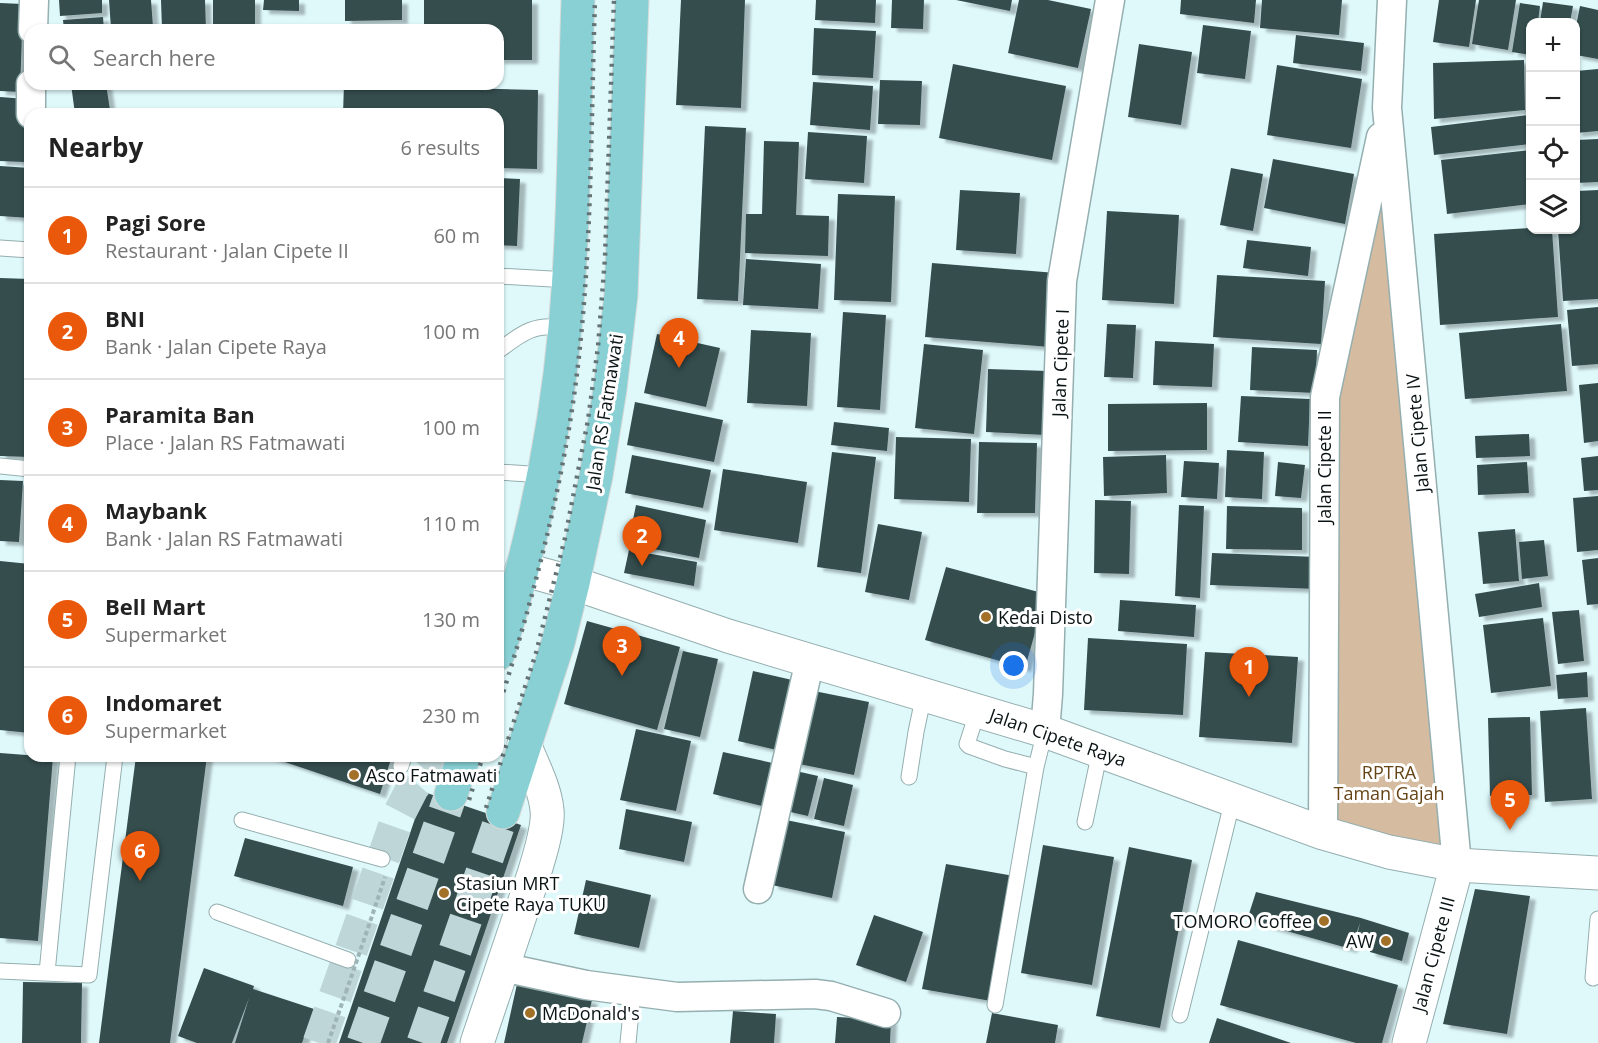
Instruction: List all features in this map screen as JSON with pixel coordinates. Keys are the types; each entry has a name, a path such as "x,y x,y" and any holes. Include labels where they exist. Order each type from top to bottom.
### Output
{"main road":[{"path":"504,624 522,569 544,476 557,401 566,328 578,0"},
{"name":"Jalan RS Fatmawati","path":"503,812 558,643 596,476 610,389 621,295 632,0"},
{"name":"Jalan Cipete Raya","path":"522,569 573,583 728,636 1045,730 1323,833 1389,852 1457,866 1598,873"},
{"path":"477,1043 540,855 548,811 524,744"},
{"path":"451,794 462,762"},
{"name":"Jalan Cipete III","path":"1409,1043 1457,866"}],"street":[{"path":"33,24 34,0"},
{"name":"Jalan Cipete I","path":"1045,730 1062,281 1110,0"},
{"name":"Jalan Cipete IV","path":"1392,0 1387,108 1457,866"},
{"path":"31,90 31,108"},
{"name":"Jalan Cipete II","path":"1323,833 1325,397 1387,108"},
{"path":"758,890 810,660"},
{"path":"502,967 586,985 677,997 815,994 831,996 886,1013"}],"lane":[{"path":"0,248 24,250"},
{"path":"504,276 569,280"},
{"path":"504,346 522,333 535,328 549,326 566,328"},
{"path":"0,466 24,468"},
{"path":"504,473 544,476"},
{"path":"909,777 924,694"},
{"path":"978,710 967,744 969,746 1036,767"},
{"path":"995,1005 1036,767 1045,730"},
{"path":"1085,822 1100,751"},
{"path":"47,974 67,762"},
{"path":"0,971 89,975 114,762"},
{"path":"1180,1015 1233,799"},
{"path":"242,820 385,863"},
{"path":"217,912 348,960"},
{"path":"1593,978 1598,919"},
{"path":"628,1043 633,991"}],"path":[{"path":"328,1043 368,928 385,863"}],"green space":[{"name":"RPTRA Taman Gajah","path":"1383,169 1454,856 1333,828 1334,413"}],"building":[{"path":"59,0 102,0 102,13 60,16"},
{"path":"109,0 151,0 153,24 111,24"},
{"path":"161,0 205,0 206,24 162,24"},
{"path":"213,0 255,0 255,24 213,24"},
{"path":"264,0 299,0 299,11 263,10"},
{"path":"345,0 402,0 402,20 345,21"},
{"path":"424,0 532,0 532,60 504,60 504,24 424,24"},
{"path":"681,0 745,0 741,108 676,105"},
{"path":"816,0 876,0 875,23 815,20"},
{"path":"892,0 924,0 923,29 891,28"},
{"path":"956,0 1012,0 1010,11"},
{"path":"1019,0 1048,0 1091,9 1078,68 1008,53"},
{"path":"1181,0 1256,0 1254,23 1180,14"},
{"path":"1262,0 1342,0 1339,35 1260,28"},
{"path":"1439,0 1476,0 1469,47 1433,42"},
{"path":"1479,0 1516,0 1508,50 1472,44"},
{"path":"1543,2 1573,6 1571,18 1541,18"},
{"path":"0,3 23,4 20,92 0,91"},
{"path":"1520,3 1540,6 1538,18 1526,18 1526,54 1512,52"},
{"path":"1580,6 1598,10 1598,59 1580,56 1580,18 1578,18"},
{"path":"103,17 104,24 63,24 63,20"},
{"path":"1203,25 1251,31 1245,79 1197,73"},
{"path":"814,28 876,31 873,78 812,75"},
{"path":"1296,35 1364,43 1361,71 1293,63"},
{"path":"1139,44 1192,52 1181,125 1128,117"},
{"path":"1524,60 1525,110 1434,119 1433,63"},
{"path":"953,64 1066,86 1052,160 939,138"},
{"path":"1277,65 1362,79 1351,148 1267,135"},
{"path":"1598,69 1598,131 1580,133 1580,71"},
{"path":"880,80 922,81 920,125 878,124"},
{"path":"813,82 873,86 870,130 810,125"},
{"path":"72,90 107,90 110,108 74,108"},
{"path":"344,90 538,90 537,169 504,168 504,108 343,108"},
{"path":"0,97 27,99 27,108 24,108 24,162 0,161"},
{"path":"1526,115 1526,144 1434,155 1431,127"},
{"path":"705,126 746,128 738,301 697,299"},
{"path":"808,132 867,136 864,183 805,179"},
{"path":"1598,139 1598,182 1580,183 1580,140"},
{"path":"764,141 799,142 796,215 829,216 828,256 745,253 746,214 762,214"},
{"path":"1526,150 1526,204 1447,214 1441,160"},
{"path":"1273,159 1354,174 1345,224 1264,208"},
{"path":"0,166 24,168 24,218 0,216"},
{"path":"1231,168 1263,174 1253,231 1220,225"},
{"path":"504,178 520,179 517,246 504,245"},
{"path":"960,190 1020,193 1016,254 956,250"},
{"path":"1598,190 1598,299 1563,301 1558,234 1580,234 1580,191"},
{"path":"838,194 895,196 891,302 834,300"},
{"path":"1107,211 1179,215 1174,304 1102,300"},
{"path":"1526,228 1526,234 1552,234 1558,317 1440,325 1434,234"},
{"path":"1247,240 1311,247 1308,276 1243,268"},
{"path":"746,259 821,264 818,309 743,305"},
{"path":"932,263 1056,273 1050,347 925,337"},
{"path":"1217,275 1325,281 1321,344 1213,337"},
{"path":"0,278 24,279 24,457 0,456"},
{"path":"1598,307 1598,364 1572,366 1567,310"},
{"path":"843,312 886,315 880,410 837,407"},
{"path":"1107,324 1136,325 1133,378 1104,377"},
{"path":"1561,324 1567,391 1465,399 1459,333"},
{"path":"751,330 811,333 807,406 747,403"},
{"path":"657,334 720,348 706,407 644,393"},
{"path":"1155,341 1214,344 1212,387 1153,385"},
{"path":"924,344 983,350 974,434 915,428"},
{"path":"1252,347 1317,350 1315,393 1250,390"},
{"path":"988,369 1048,371 1046,435 986,432"},
{"path":"1598,383 1598,441 1584,443 1579,385"},
{"path":"1241,396 1310,399 1308,446 1238,442"},
{"path":"635,402 723,420 714,462 627,445"},
{"path":"1207,403 1207,450 1108,451 1108,404"},
{"path":"834,422 889,428 887,451 831,445"},
{"path":"1529,434 1530,456 1476,458 1475,436"},
{"path":"896,437 971,439 969,502 894,499"},
{"path":"979,442 1037,443 1035,513 977,513"},
{"path":"1227,450 1264,452 1262,499 1225,497"},
{"path":"832,452 876,457 861,573 817,567"},
{"path":"632,455 711,470 703,508 625,493"},
{"path":"1166,455 1167,493 1104,496 1103,457"},
{"path":"1598,456 1598,490 1584,491 1581,458"},
{"path":"1184,461 1219,463 1217,499 1181,497"},
{"path":"1278,462 1305,465 1301,498 1275,496"},
{"path":"1527,462 1529,493 1478,495 1477,465"},
{"path":"723,469 807,482 798,543 714,530"},
{"path":"0,480 23,481 19,542 0,541"},
{"path":"1598,496 1598,550 1577,552 1573,498"},
{"path":"1095,500 1131,501 1129,574 1094,573"},
{"path":"636,505 706,520 699,558 628,544"},
{"path":"1179,505 1204,506 1200,598 1175,596"},
{"path":"1227,506 1302,508 1302,550 1226,549"},
{"path":"878,524 922,532 909,600 865,592"},
{"path":"1515,529 1519,581 1483,584 1478,532"},
{"path":"1544,540 1548,576 1522,579 1519,542"},
{"path":"629,550 697,562 694,586 624,573"},
{"path":"1212,553 1318,557 1317,589 1210,585"},
{"path":"1598,558 1598,604 1587,605 1582,560"},
{"path":"0,561 24,563 24,732 0,730"},
{"name":"Kedai Disto","path":"946,567 1046,594 1025,668 925,640"},
{"path":"1539,583 1542,607 1479,617 1475,594"},
{"path":"1120,600 1196,605 1194,637 1118,631"},
{"path":"1579,610 1584,661 1558,664 1552,612"},
{"path":"1543,618 1551,686 1491,693 1483,625"},
{"path":"587,621 680,647 657,730 564,704"},
{"path":"1088,638 1187,644 1183,715 1084,710"},
{"path":"683,651 718,659 700,737 664,729"},
{"path":"1205,652 1298,657 1292,743 1199,737"},
{"path":"753,671 801,682 785,752 738,741"},
{"path":"1587,672 1588,697 1558,699 1556,675"},
{"path":"809,690 869,702 854,775 794,763"},
{"path":"1586,708 1592,799 1545,802 1540,711"},
{"path":"1530,717 1532,795 1490,796 1488,718"},
{"path":"636,729 691,741 676,811 620,800"},
{"path":"723,752 777,764 766,807 713,794"},
{"path":"0,753 24,755 24,762 53,762 38,941 0,938"},
{"path":"135,762 206,762 170,1043 99,1043"},
{"name":"Asco Fatmawati","path":"285,762 390,762 380,794"},
{"path":"796,771 818,776 808,816 786,811"},
{"path":"824,778 853,785 844,826 814,819"},
{"name":"Stasiun MRT Cipete Raya TUKU","path":"424,792 521,825 447,1043 339,1043"},
{"path":"626,809 692,822 684,862 619,849"},
{"path":"786,820 845,832 832,898 772,885"},
{"path":"245,838 353,867 343,906 234,876"},
{"path":"1043,845 1114,857 1092,985 1021,973"},
{"path":"1129,847 1192,860 1160,1028 1096,1016"},
{"path":"946,864 1014,876 991,1001 922,989"},
{"path":"586,880 651,895 639,948 574,934"},
{"path":"1475,889 1530,896 1507,1034 1443,1024"},
{"path":"1256,892 1361,918 1409,933 1402,961 1370,952 1371,943 1356,940 1360,923 1351,949 1247,920"},
{"path":"874,915 923,932 906,982 856,965"},
{"path":"1238,940 1398,985 1382,1043 1356,1043 1220,1005"},
{"path":"204,968 254,986 253,989 314,1009 302,1043 235,1043 249,998 232,1043 197,1043 178,1036"},
{"path":"23,982 82,983 81,1043 22,1043"},
{"path":"517,984 592,1000 582,1043 504,1043"},
{"path":"733,1011 776,1014 774,1043 730,1043"},
{"path":"992,1013 1058,1025 1055,1043 986,1043"},
{"path":"837,1017 891,1020 890,1043 835,1043"},
{"path":"1217,1018 1291,1043 1209,1043"}],"tunnel":[{"path":"319,1043 398,816 413,787 435,762"},
{"path":"363,1043 451,794"},
{"path":"423,1043 503,812"}],"railway":[{"path":"504,689 525,620 559,484 575,392 587,260 595,0"},
{"path":"504,752 536,653 565,538 588,420 598,347 605,258 614,0"},
{"path":"469,800 481,762"},
{"path":"486,808 501,762"}],"place":[{"name":"Maybank","path":"679,368"},
{"name":"BNI","path":"642,566"},
{"name":"Kedai Disto","path":"986,617"},
{"name":"Paramita Ban","path":"622,676"},
{"name":"Pagi Sore","path":"1249,697"},
{"name":"Asco Fatmawati","path":"354,775"},
{"name":"Bell Mart","path":"1510,830"},
{"name":"Indomaret","path":"140,881"},
{"name":"Stasiun MRT Cipete Raya TUKU","path":"444,893"},
{"name":"TOMORO Coffee","path":"1324,921"},
{"name":"AW","path":"1386,941"},
{"name":"McDonald's","path":"530,1013"}]}
